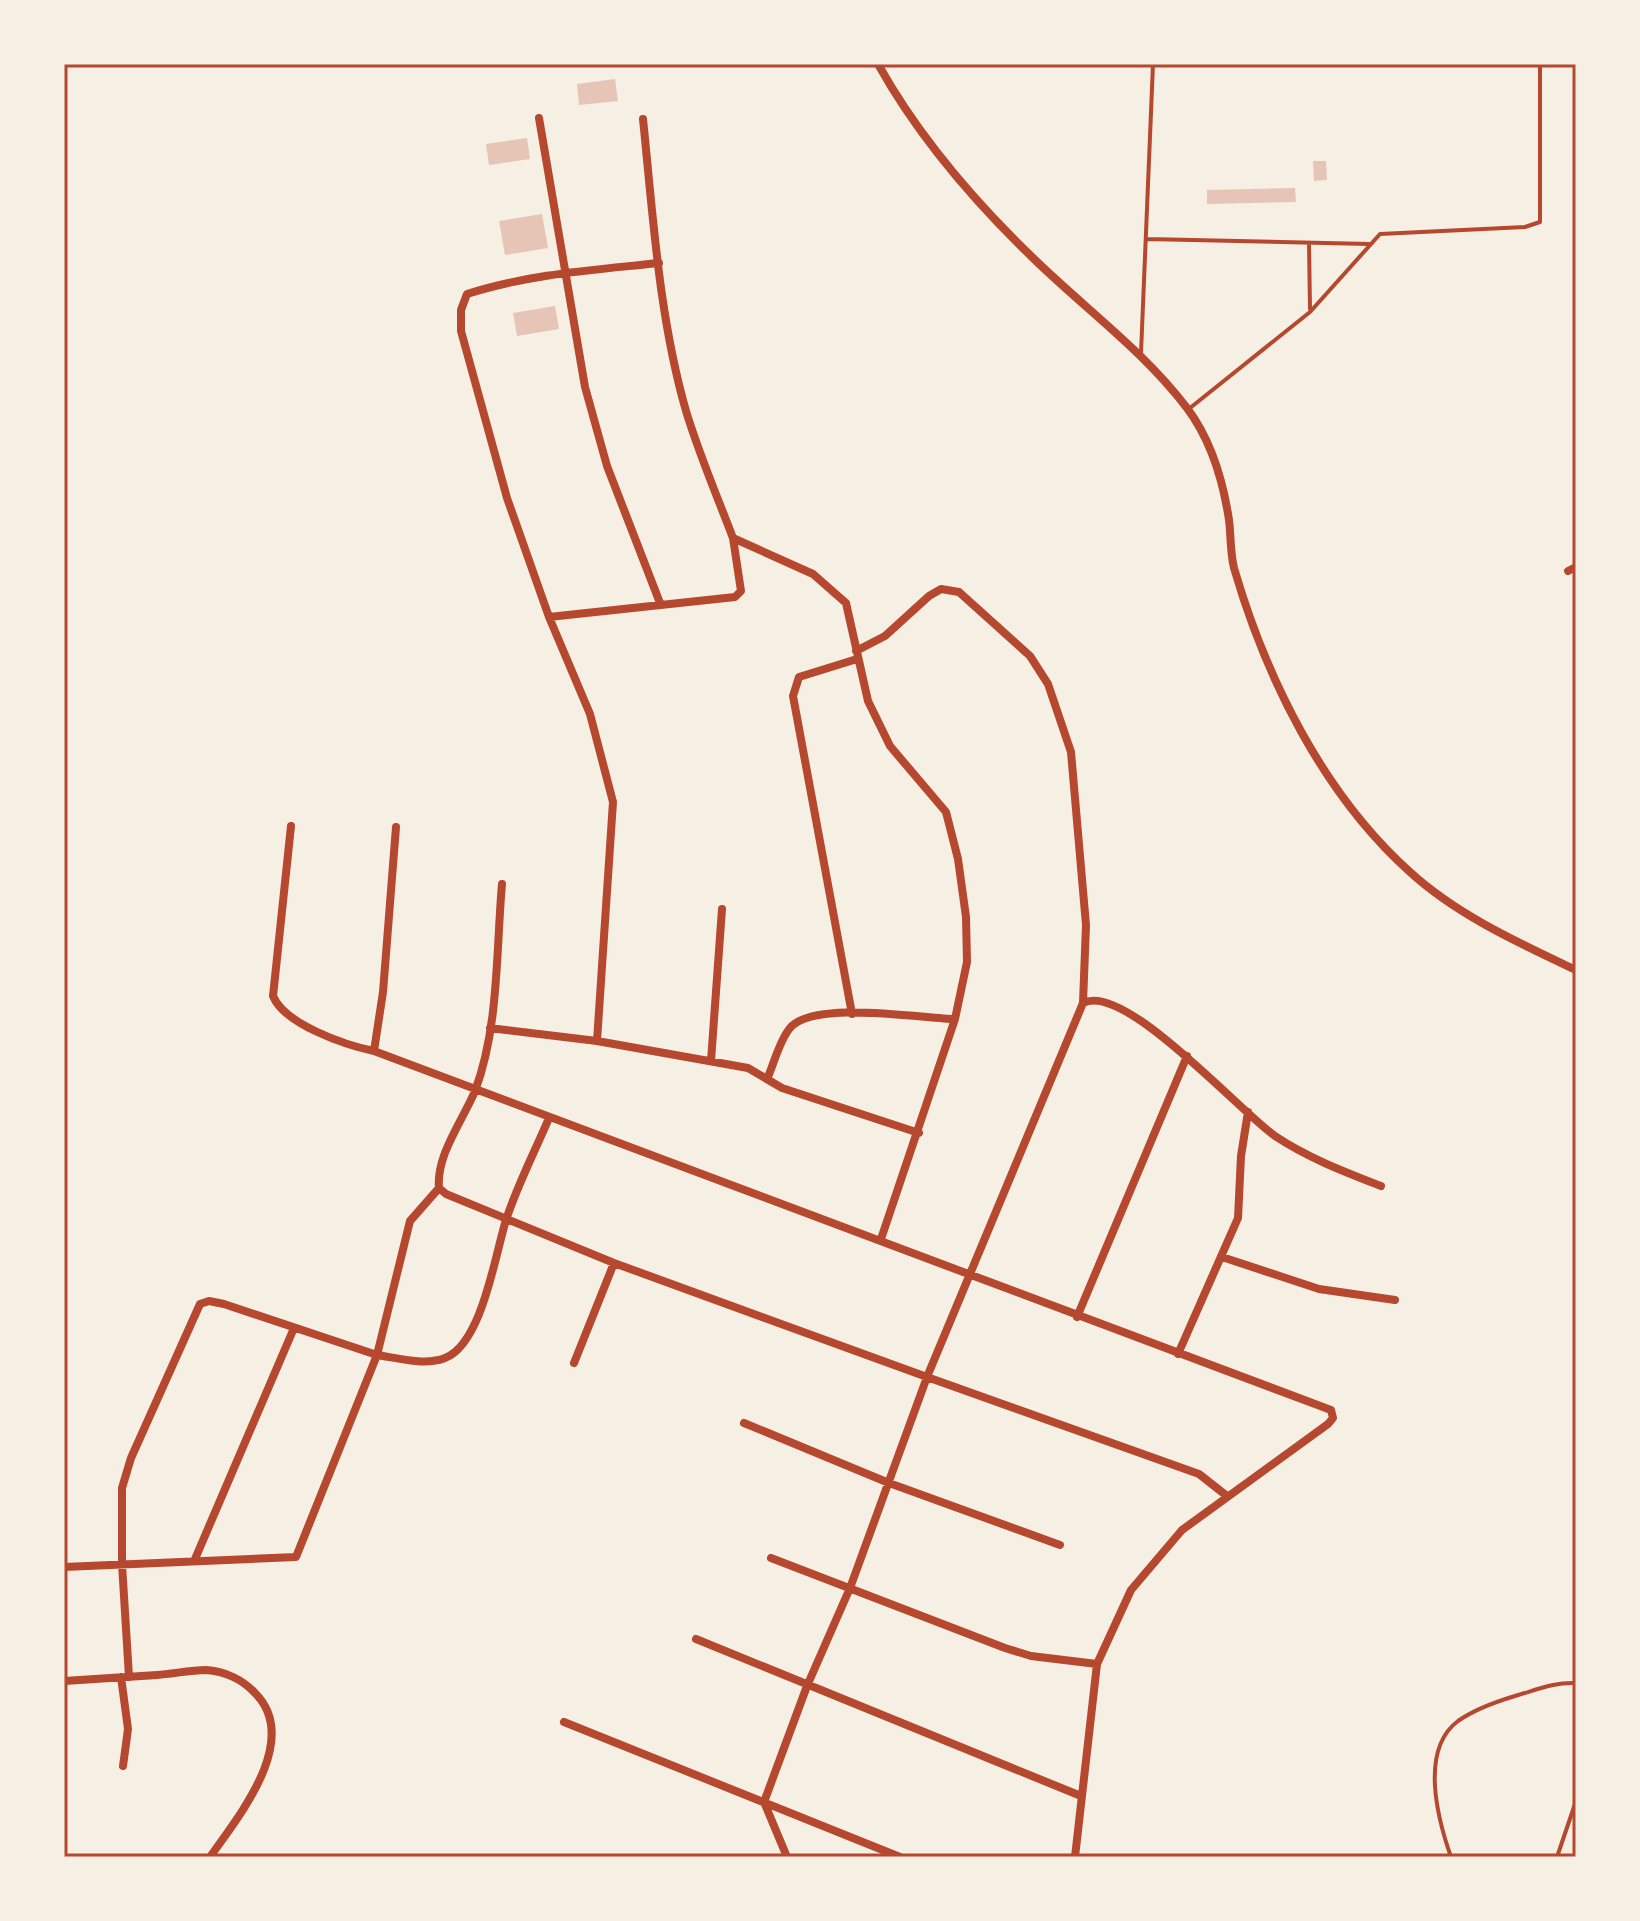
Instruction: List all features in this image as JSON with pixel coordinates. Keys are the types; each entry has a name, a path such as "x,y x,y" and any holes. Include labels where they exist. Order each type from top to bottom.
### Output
{"street":[{"path":"878,64 936,152 983,206 1033,258 1141,356 1188,410 1205,437 1220,473 1233,564 1252,622 1317,761 1360,819 1410,873 1514,941 1576,970"},
{"path":"539,118 564,273 595,426 660,603"},
{"path":"549,617 735,597 741,591 733,538 686,410 659,263 643,119"},
{"path":"597,1041 613,802 590,714 549,617 484,419 461,331 461,310 467,294 564,273 659,263"},
{"path":"733,538 813,574 846,603 868,701 890,746 946,812 958,859 966,917 967,962 955,1019 881,1239"},
{"path":"787,1857 764,1802 807,1686 850,1588 927,1377 1083,1003 1086,925 1071,752 1060,713 1030,656 959,592 949,589 929,596 885,636 857,655 799,677 793,696 852,1014"},
{"path":"291,826 273,996 277,1007 289,1017 351,1046 374,1051 881,1239 1077,1317 1328,1407 1333,1415 1328,1424 1182,1530 1154,1559 1131,1590 1097,1664 1075,1857"},
{"path":"374,1051 383,992 396,827"},
{"path":"64,1567 296,1557 377,1355 410,1221 439,1188 443,1162 475,1090 490,1028 502,884"},
{"path":"711,1061 722,909"},
{"path":"1083,1003 1099,1000 1114,1004 1187,1056 1273,1135 1322,1163 1381,1186"},
{"path":"767,1079 790,1028 805,1017 827,1012 955,1019"},
{"path":"490,1028 597,1041 748,1068 782,1088 919,1133"},
{"path":"1077,1317 1187,1056"},
{"path":"1178,1354 1222,1257 1241,1204 1241,1156 1248,1112"},
{"path":"123,1766 128,1729 122,1488 131,1458 200,1304 209,1301 224,1304 377,1355 419,1361 444,1359 459,1349 483,1304 507,1218 549,1118"},
{"path":"439,1188 446,1194 614,1263 1199,1474 1227,1496"},
{"path":"1222,1257 1319,1289 1395,1300"},
{"path":"574,1363 614,1263"},
{"path":"195,1559 294,1328"},
{"path":"744,1423 889,1483 1060,1545"},
{"path":"771,1558 1031,1656 1097,1664"},
{"path":"696,1639 1081,1796"},
{"path":"64,1681 206,1670 242,1681 258,1695 270,1715 270,1743 254,1794 210,1857"},
{"path":"564,1722 900,1857"}],"lane":[{"path":"1141,356 1153,64"},
{"path":"1188,410 1310,312 1380,234 1525,227 1540,222 1540,64"},
{"path":"1147,239 1370,244"},
{"path":"1309,243 1310,312"},
{"path":"1451,1857 1435,1782 1446,1736 1456,1722 1488,1704 1560,1682 1576,1683"},
{"path":"1557,1857 1576,1801"}],"building":[{"path":"615,79 618,101 579,105 577,84"},
{"path":"527,138 530,159 489,165 486,144"},
{"path":"1313,161 1326,161 1327,180 1314,181"},
{"path":"1295,188 1296,202 1207,204 1207,190"},
{"path":"542,214 548,248 505,255 499,221"},
{"path":"555,306 559,329 517,336 513,313"}]}
